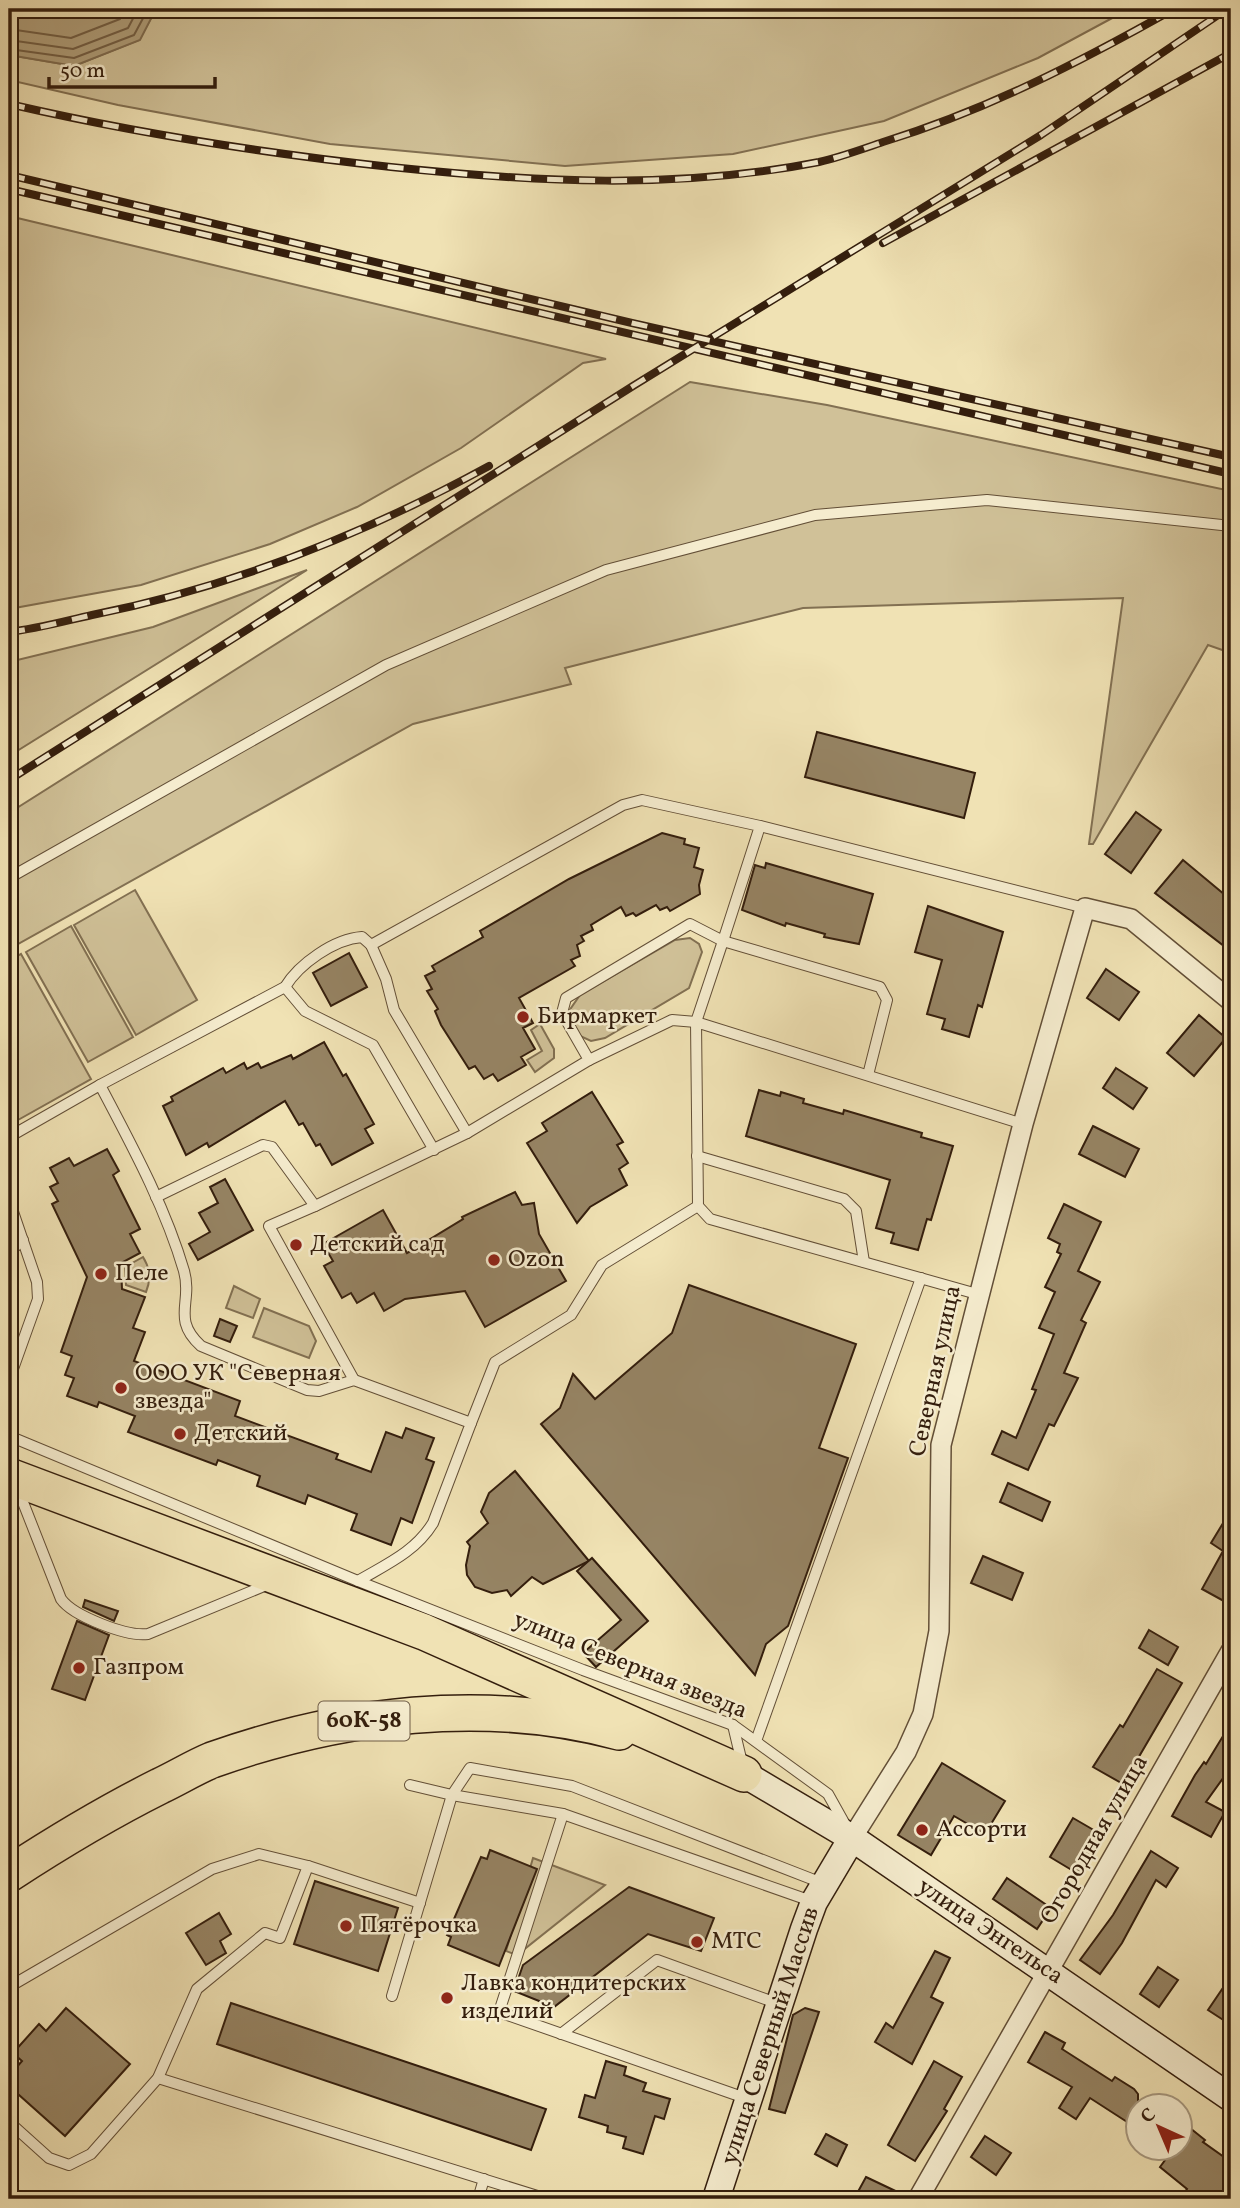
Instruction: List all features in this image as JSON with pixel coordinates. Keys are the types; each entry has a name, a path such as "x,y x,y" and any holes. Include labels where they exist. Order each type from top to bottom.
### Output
{"highway":[{"path":"11,1477 424,1632 744,1774"},
{"name":"60К-58","path":"9,1874 113,1809 210,1761 303,1732 398,1715 497,1712 597,1726 670,1745 744,1774"}],"main road":[{"name":"улица Энгельса","path":"744,1774 852,1838 1231,2098"},
{"name":"улица Северный Массив","path":"716,2199 779,2004 819,1893 852,1838"}],"street":[{"path":"1085,908 1132,919 1231,1001"},
{"name":"Северная улица","path":"852,1838 906,1752 923,1714 939,1631 941,1445 977,1294 1085,908"},
{"name":"Огородная улица","path":"918,2199 1231,1651"}],"lane":[{"path":"9,878 386,665 606,570 815,515 987,500 1231,526"},
{"path":"371,946 623,805 642,800 760,826 1085,908"},
{"path":"760,826 696,1022 698,1206 710,1219 977,1294"},
{"path":"589,1060 562,1013 566,998 690,924 723,941 880,987 887,1000 868,1075"},
{"path":"9,1137 100,1084 285,987 303,964 352,937 362,937 371,946 386,979 394,1010 467,1133"},
{"path":"285,987 305,1011 373,1045 435,1150"},
{"path":"354,1380 269,1226 435,1150 589,1060 672,1020 696,1022 1023,1124"},
{"path":"100,1084 156,1197 185,1274 184,1323 188,1335 201,1346 307,1390 320,1391 354,1380 471,1423"},
{"path":"156,1197 263,1146 272,1147 315,1206"},
{"path":"697,1156 844,1199 856,1211 864,1262"},
{"path":"9,1200 37,1282 38,1299 9,1380"},
{"path":"358,1581 409,1552 433,1523 488,1372 495,1362 571,1315 602,1265 698,1206"},
{"path":"9,1252 23,1240"},
{"path":"756,1741 921,1278"},
{"name":"улица Северная звезда","path":"9,1436 358,1581 583,1670 733,1724 828,1794 852,1838"},
{"path":"11,1477 61,1599 68,1608 135,1636 148,1634 279,1579"},
{"path":"733,1724 744,1774"},
{"path":"392,1996 452,1795 470,1768 572,1786 819,1893"},
{"path":"410,1784 452,1795 563,1814 819,1893"},
{"path":"563,1814 499,2012 749,2099"},
{"path":"9,1987 212,1869 260,1854 308,1866 420,1903"},
{"path":"9,2122 49,2158 69,2165 92,2154 158,2078 197,1989 265,1933 280,1938 308,1866"},
{"path":"561,2034 657,1960 779,2004"},
{"path":"158,2078 547,2199"},
{"path":"478,2199 484,2179"}],"shaded area":[{"path":"156,9 1129,9 1038,58 884,121 733,154 565,166 330,144 118,105 9,80 9,55 74,66 139,40"},
{"path":"9,216 606,359 583,363 461,448 357,507 270,544 141,585 9,609"},
{"path":"690,382 827,405 1231,491 1231,653 1208,645 1093,844 1089,844 1123,598 803,608 565,668 571,684 413,724 9,949 9,813"},
{"path":"307,570 9,756 9,662 153,627"},
{"path":"135,890 197,1000 136,1035 74,925"},
{"path":"71,926 133,1037 88,1062 26,952"},
{"path":"690,938 699,944 702,952 689,988 605,1038 591,1041 578,1035 569,1011 580,995 675,940"},
{"path":"21,954 91,1079 18,1120 9,1103 9,961"},
{"path":"540,1024 554,1049 554,1058 535,1072 527,1060 542,1051 531,1030"},
{"path":"143,1257 149,1274 146,1292 126,1285 125,1267"},
{"path":"234,1286 260,1299 253,1318 226,1308"},
{"path":"264,1308 309,1326 316,1341 309,1358 253,1337"},
{"path":"533,1858 605,1885 517,1955 506,1951"}],"water":[{"path":"9,9 156,9 140,40 74,66 9,55"}],"building":[{"path":"817,732 975,773 964,818 805,777"},
{"path":"1136,812 1161,830 1131,873 1105,854"},
{"path":"662,833 685,839 684,844 699,848 694,867 703,870 699,885 700,894 670,911 667,907 660,910 656,905 636,916 633,913 626,916 621,907 591,925 593,930 581,936 584,941 577,945 580,956 571,960 575,966 519,998 533,1023 523,1028 535,1049 521,1057 526,1065 498,1081 493,1074 484,1079 475,1066 469,1069 441,1025 435,1011 438,1009 427,991 432,989 425,976 435,971 432,966 483,937 480,931 569,879"},
{"path":"1183,860 1231,900 1231,937 1224,946 1155,893"},
{"path":"766,863 873,894 859,944 824,937 825,934 786,923 785,926 742,910 755,865 765,868"},
{"path":"928,906 1003,932 982,1007 978,1005 969,1037 942,1029 945,1019 927,1014 942,960 915,952"},
{"path":"349,953 367,987 331,1006 313,973"},
{"path":"1106,969 1139,992 1119,1020 1087,998"},
{"path":"1199,1015 1226,1038 1194,1076 1167,1053"},
{"path":"324,1042 343,1076 346,1074 374,1124 365,1129 373,1143 332,1165 320,1144 316,1146 303,1123 299,1125 285,1101 209,1147 207,1143 186,1155 163,1106 173,1101 171,1097 223,1068 226,1073 244,1063 247,1069 258,1063 261,1068 291,1055 293,1059"},
{"path":"1116,1068 1147,1088 1133,1109 1103,1088"},
{"path":"759,1090 780,1096 781,1092 804,1099 803,1103 843,1114 844,1110 922,1133 921,1137 953,1146 931,1220 927,1219 918,1250 891,1243 894,1233 876,1228 890,1180 746,1136"},
{"path":"592,1092 623,1142 617,1145 628,1163 619,1169 627,1185 590,1207 577,1223 527,1143 547,1131 542,1123"},
{"path":"1093,1126 1139,1149 1125,1177 1079,1154"},
{"path":"107,1149 119,1171 113,1175 140,1229 130,1234 140,1253 121,1263 122,1289 145,1297 133,1328 145,1332 134,1361 240,1401 235,1416 338,1454 336,1459 371,1472 386,1432 402,1438 406,1428 434,1438 426,1459 434,1462 412,1523 401,1518 391,1545 351,1530 357,1514 308,1495 305,1504 257,1486 260,1476 218,1460 216,1465 128,1432 135,1416 99,1402 97,1407 67,1396 74,1378 65,1375 72,1356 61,1352 87,1277 52,1204 58,1201 50,1187 58,1183 50,1168 69,1158 74,1166"},
{"path":"225,1179 253,1230 198,1260 189,1244 210,1232 199,1213 218,1203 210,1187"},
{"path":"515,1192 522,1205 534,1203 539,1234 566,1281 485,1327 465,1291 405,1299 384,1311 374,1293 357,1303 351,1293 342,1298 324,1266 333,1261 323,1244 383,1210 407,1253 463,1219 462,1217"},
{"path":"1064,1204 1101,1222 1078,1271 1100,1282 1081,1320 1086,1323 1064,1373 1078,1378 1054,1426 1049,1424 1028,1470 992,1454 1002,1431 1016,1438 1036,1390 1032,1389 1054,1334 1039,1328 1055,1292 1045,1287 1061,1254 1057,1252 1060,1244 1048,1238"},
{"path":"689,1285 856,1344 819,1448 848,1458 788,1626 766,1644 755,1675 541,1424 560,1408 573,1374 595,1399 672,1333"},
{"path":"220,1319 237,1326 230,1342 214,1336"},
{"path":"515,1471 589,1561 543,1584 532,1577 511,1596 507,1590 492,1593 475,1587 467,1575 466,1565 470,1546 467,1542 488,1523 481,1512 489,1493"},
{"path":"1008,1483 1050,1502 1042,1521 1000,1502"},
{"path":"1231,1510 1231,1605 1202,1589 1223,1551 1211,1543"},
{"path":"983,1556 1023,1573 1012,1600 971,1583"},
{"path":"592,1558 648,1621 596,1667 583,1653 621,1620 577,1571"},
{"path":"85,1600 118,1611 114,1621 83,1607"},
{"path":"77,1621 109,1635 85,1700 52,1689"},
{"path":"1149,1630 1178,1647 1168,1665 1139,1648"},
{"path":"1157,1669 1182,1683 1123,1784 1093,1767 1120,1725 1123,1727"},
{"path":"1231,1723 1231,1767 1206,1802 1225,1812 1211,1837 1172,1816 1195,1775 1204,1762 1206,1764"},
{"path":"942,1763 1005,1801 985,1834 954,1816 931,1855 898,1835"},
{"path":"1073,1818 1104,1836 1080,1875 1050,1857"},
{"path":"490,1850 537,1869 499,1966 448,1945 451,1937 447,1935 481,1857 487,1859"},
{"path":"1151,1851 1178,1868 1166,1887 1156,1880 1122,1943 1100,1974 1080,1960 1113,1915"},
{"path":"1007,1878 1051,1908 1037,1929 993,1899"},
{"name":"Пятёрочка","path":"315,1881 398,1908 378,1971 294,1944"},
{"path":"629,1887 714,1918 701,1951 648,1934 554,2007 514,1991 523,1965"},
{"path":"219,1913 231,1934 220,1941 226,1953 206,1965 186,1933"},
{"path":"935,1951 950,1958 931,1997 943,2003 912,2064 875,2042 886,2023 893,2028"},
{"path":"1158,1967 1178,1980 1159,2007 1140,1994"},
{"path":"1231,1976 1231,2025 1208,2010"},
{"path":"231,2003 546,2109 531,2150 217,2044"},
{"path":"66,2008 130,2064 65,2136 9,2086 9,2076 22,2061 13,2053 39,2024 46,2031"},
{"path":"805,2008 819,2012 785,2113 769,2109 793,2015"},
{"path":"1045,2032 1065,2043 1062,2049 1112,2081 1115,2077 1136,2092 1124,2092 1124,2120 1090,2098 1076,2119 1059,2108 1072,2087 1028,2062"},
{"path":"606,2061 626,2067 624,2075 646,2083 643,2091 670,2099 664,2119 655,2116 643,2154 623,2148 626,2137 607,2132 608,2126 579,2117 585,2095 595,2098"},
{"path":"934,2061 962,2077 944,2109 947,2111 915,2161 888,2145"},
{"path":"1194,2131 1205,2140 1203,2142 1231,2162 1231,2199 1180,2199 1187,2189 1160,2167 1164,2162 1194,2162"},
{"path":"826,2134 847,2145 837,2166 815,2154"},
{"path":"985,2136 1011,2153 996,2175 971,2157"},
{"path":"866,2177 906,2196 906,2199 854,2199"}],"railway":[{"path":"9,104 199,141 391,167 605,181 712,177 819,162 922,129 1032,83 1104,48 1174,9"},
{"path":"9,780 633,386 1041,135 1227,9"},
{"path":"883,243 1231,53"},
{"path":"9,175 632,323 1231,457"},
{"path":"9,189 1231,474"},
{"path":"9,632 144,603 296,556 394,514 489,466"}],"place":[{"name":"Бирмаркет","path":"523,1017"},
{"name":"Детский сад","path":"296,1245"},
{"name":"Ozon","path":"494,1260"},
{"name":"Пеле","path":"101,1274"},
{"name":"ООО УК \"Северная звезда\"","path":"121,1388"},
{"name":"Детский","path":"180,1434"},
{"name":"Газпром","path":"79,1668"},
{"name":"Ассорти","path":"922,1830"},
{"name":"Пятёрочка","path":"346,1926"},
{"name":"МТС","path":"697,1942"},
{"name":"Лавка кондитерских изделий","path":"447,1998"}]}
